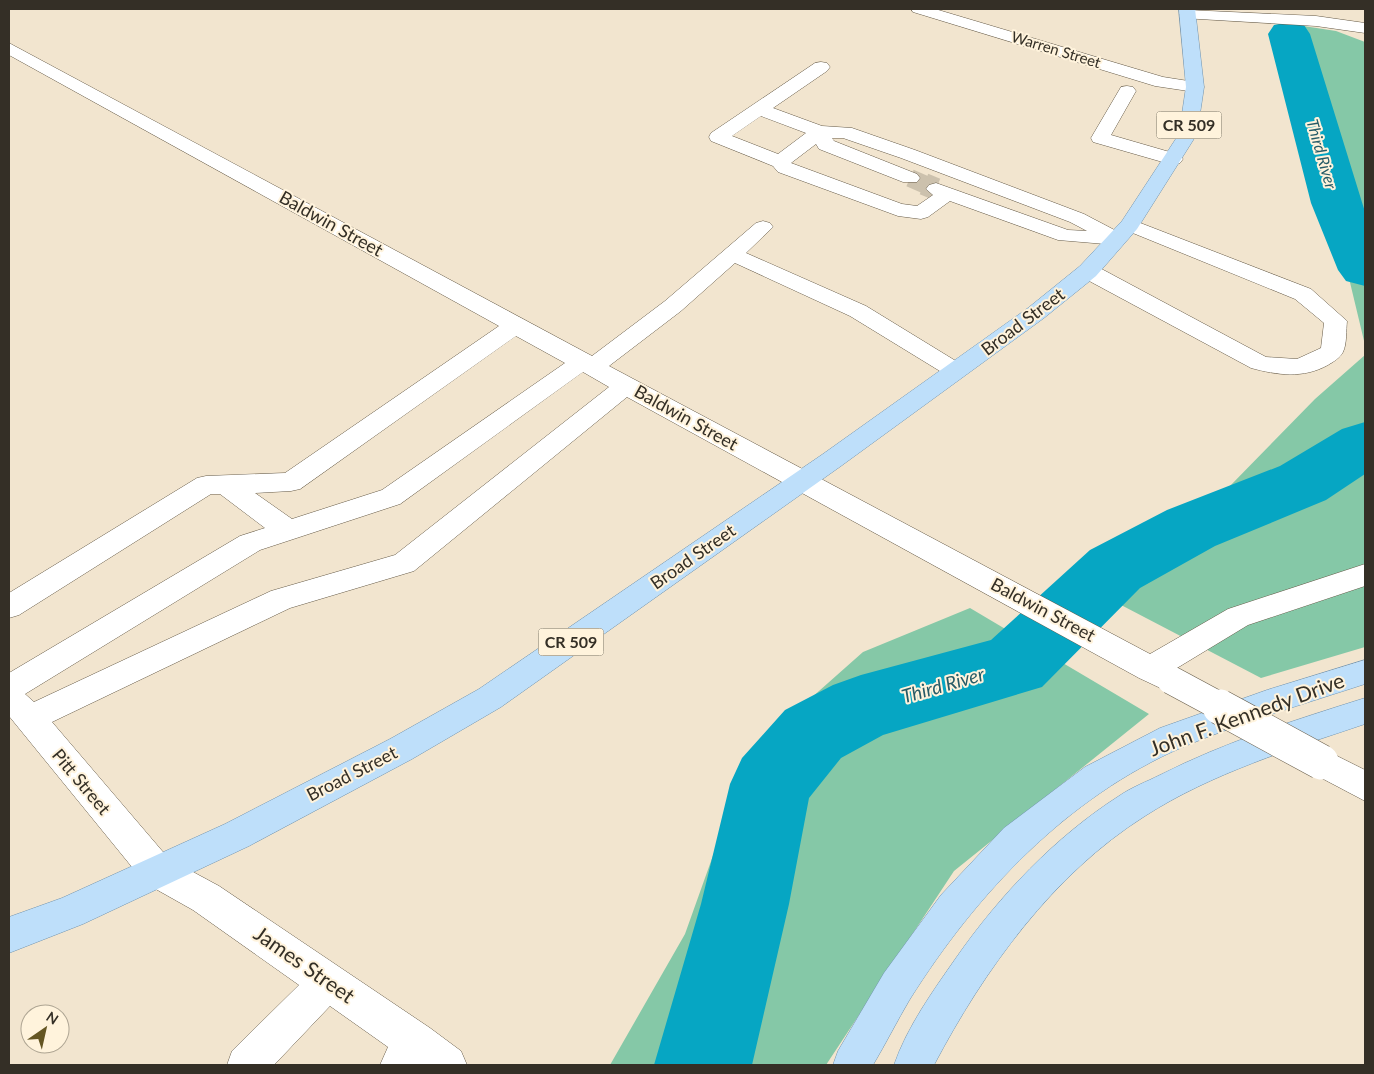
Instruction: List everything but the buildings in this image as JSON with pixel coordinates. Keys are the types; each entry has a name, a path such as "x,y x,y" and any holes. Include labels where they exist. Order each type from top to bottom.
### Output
{"main road":[{"name":"Broad Street","path":"9,935 70,912 237,835 401,750 490,698 802,481 1036,313 1088,271 1123,232 1188,134 1195,87 1187,12"},
{"name":"John F. Kennedy Drive","path":"852,1065 897,986 954,907 1016,839 1090,782 1171,738 1267,703 1365,672"},
{"name":"John F. Kennedy Drive","path":"913,1065 938,1016 992,937 1051,870 1128,808 1198,771 1293,735 1365,711"}],"street":[{"name":"Warren Street","path":"919,9 1161,82 1195,87"},
{"path":"1187,12 1314,15 1365,28"},
{"name":"Baldwin Street","path":"9,48 1365,786"},
{"path":"821,67 718,139 780,162 785,168 898,210 921,213 942,191 1065,236 1123,232"},
{"path":"1127,91 1100,138 1173,159"},
{"path":"760,109 820,132 845,132 1077,218 1303,294 1336,321 1332,351 1318,362 1287,369 1259,363 1088,271"},
{"path":"780,162 820,132"},
{"path":"820,132 826,145 910,178"},
{"path":"9,690 250,543 391,497 672,306 763,227"},
{"path":"732,254 858,311 956,371"},
{"path":"9,607 206,485 291,482 516,325"},
{"path":"28,719 281,599 404,563 627,385"},
{"path":"226,485 289,531"},
{"path":"1160,674 1238,617 1365,575"},
{"name":"Pitt Street","path":"9,690 28,719 157,871"},
{"name":"James Street","path":"157,871 206,898 327,982 408,1054 447,1065"},
{"path":"246,1065 294,1019 327,982"}],"green space":[{"path":"1297,25 1336,31 1365,42 1365,345 1336,224 1279,41"},
{"path":"1365,355 1365,647 1261,678 1077,582 1228,488 1315,399"},
{"path":"970,608 1149,714 954,871 826,1065 610,1065 685,934 750,752 863,652"}],"waterway":[{"name":"Third River","path":"1289,34 1336,203 1365,270"},
{"name":"Third River","path":"703,1065 745,904 771,784 813,734 861,708 1015,665 1115,569 1191,528 1303,483 1365,444"}],"tunnel":[{"path":"910,178 926,185"},
{"path":"924,184 936,189"}]}
